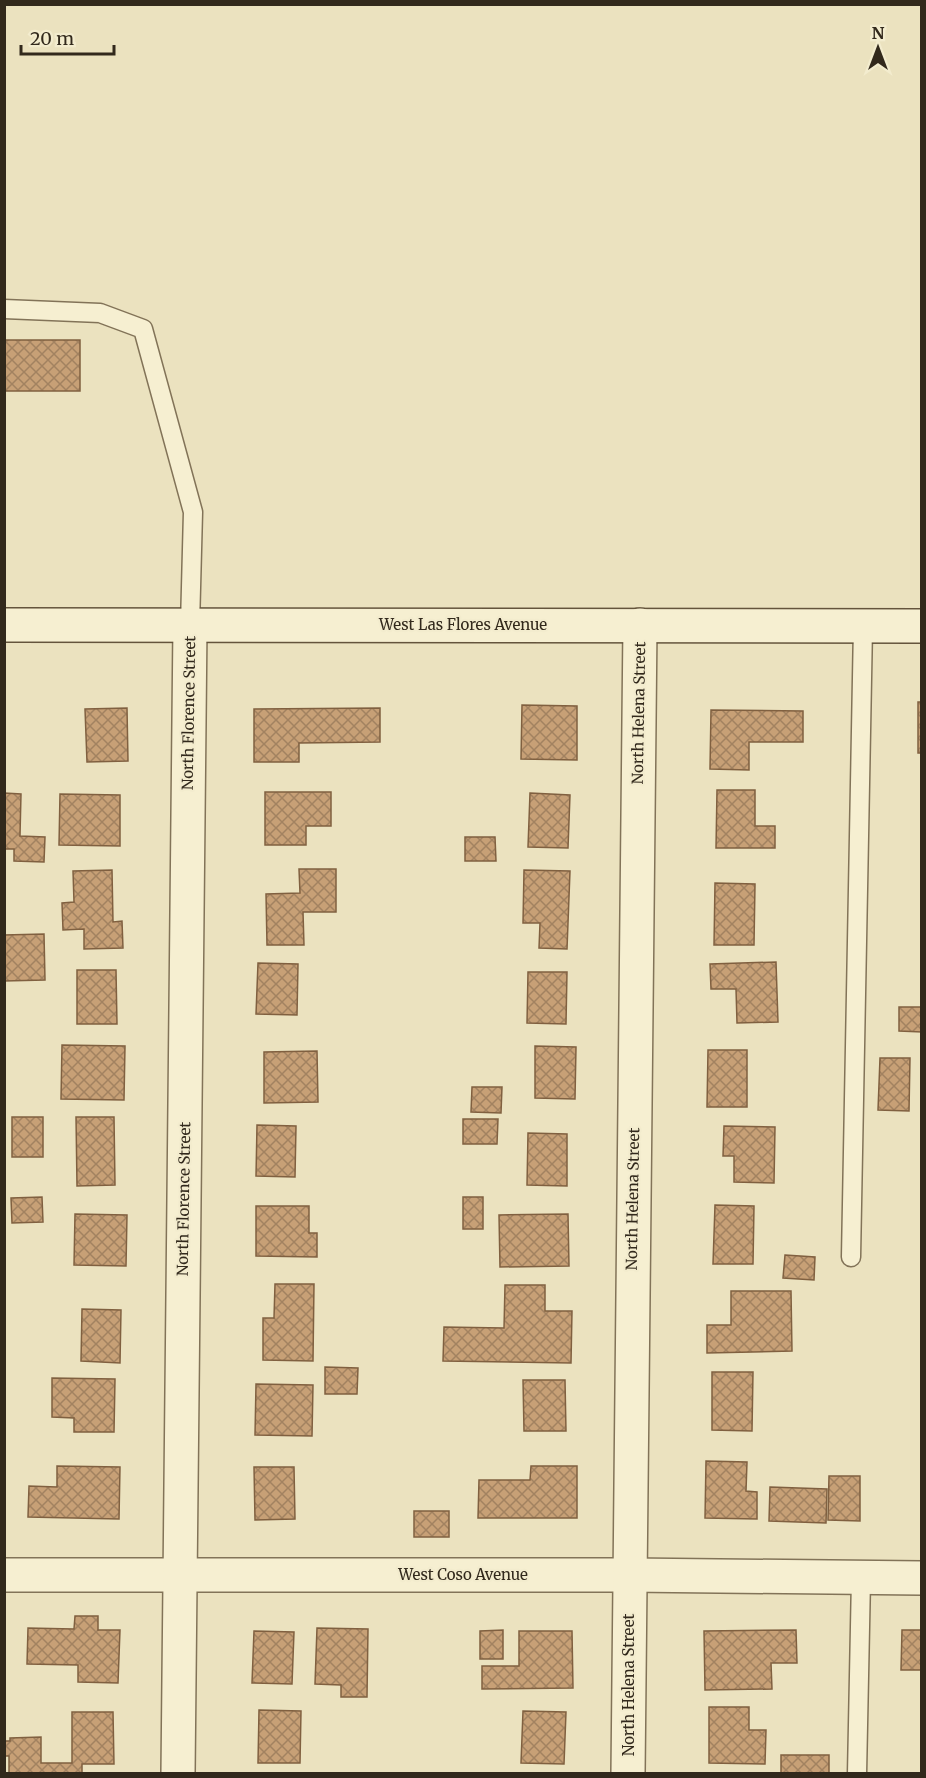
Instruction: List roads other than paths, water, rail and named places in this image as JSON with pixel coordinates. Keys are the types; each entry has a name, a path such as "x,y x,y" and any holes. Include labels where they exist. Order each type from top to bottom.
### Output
{"street":[{"name":"West Las Flores Avenue","path":"4,625 921,626"},
{"name":"North Florence Street","path":"178,1773 190,625"},
{"name":"North Helena Street","path":"628,1773 640,625"},
{"name":"West Coso Avenue","path":"4,1575 629,1575 921,1578"}],"lane":[{"path":"4,309 100,313 143,328 193,512 190,625"},
{"path":"851,1257 863,626"},
{"path":"857,1773 861,1578"}]}
